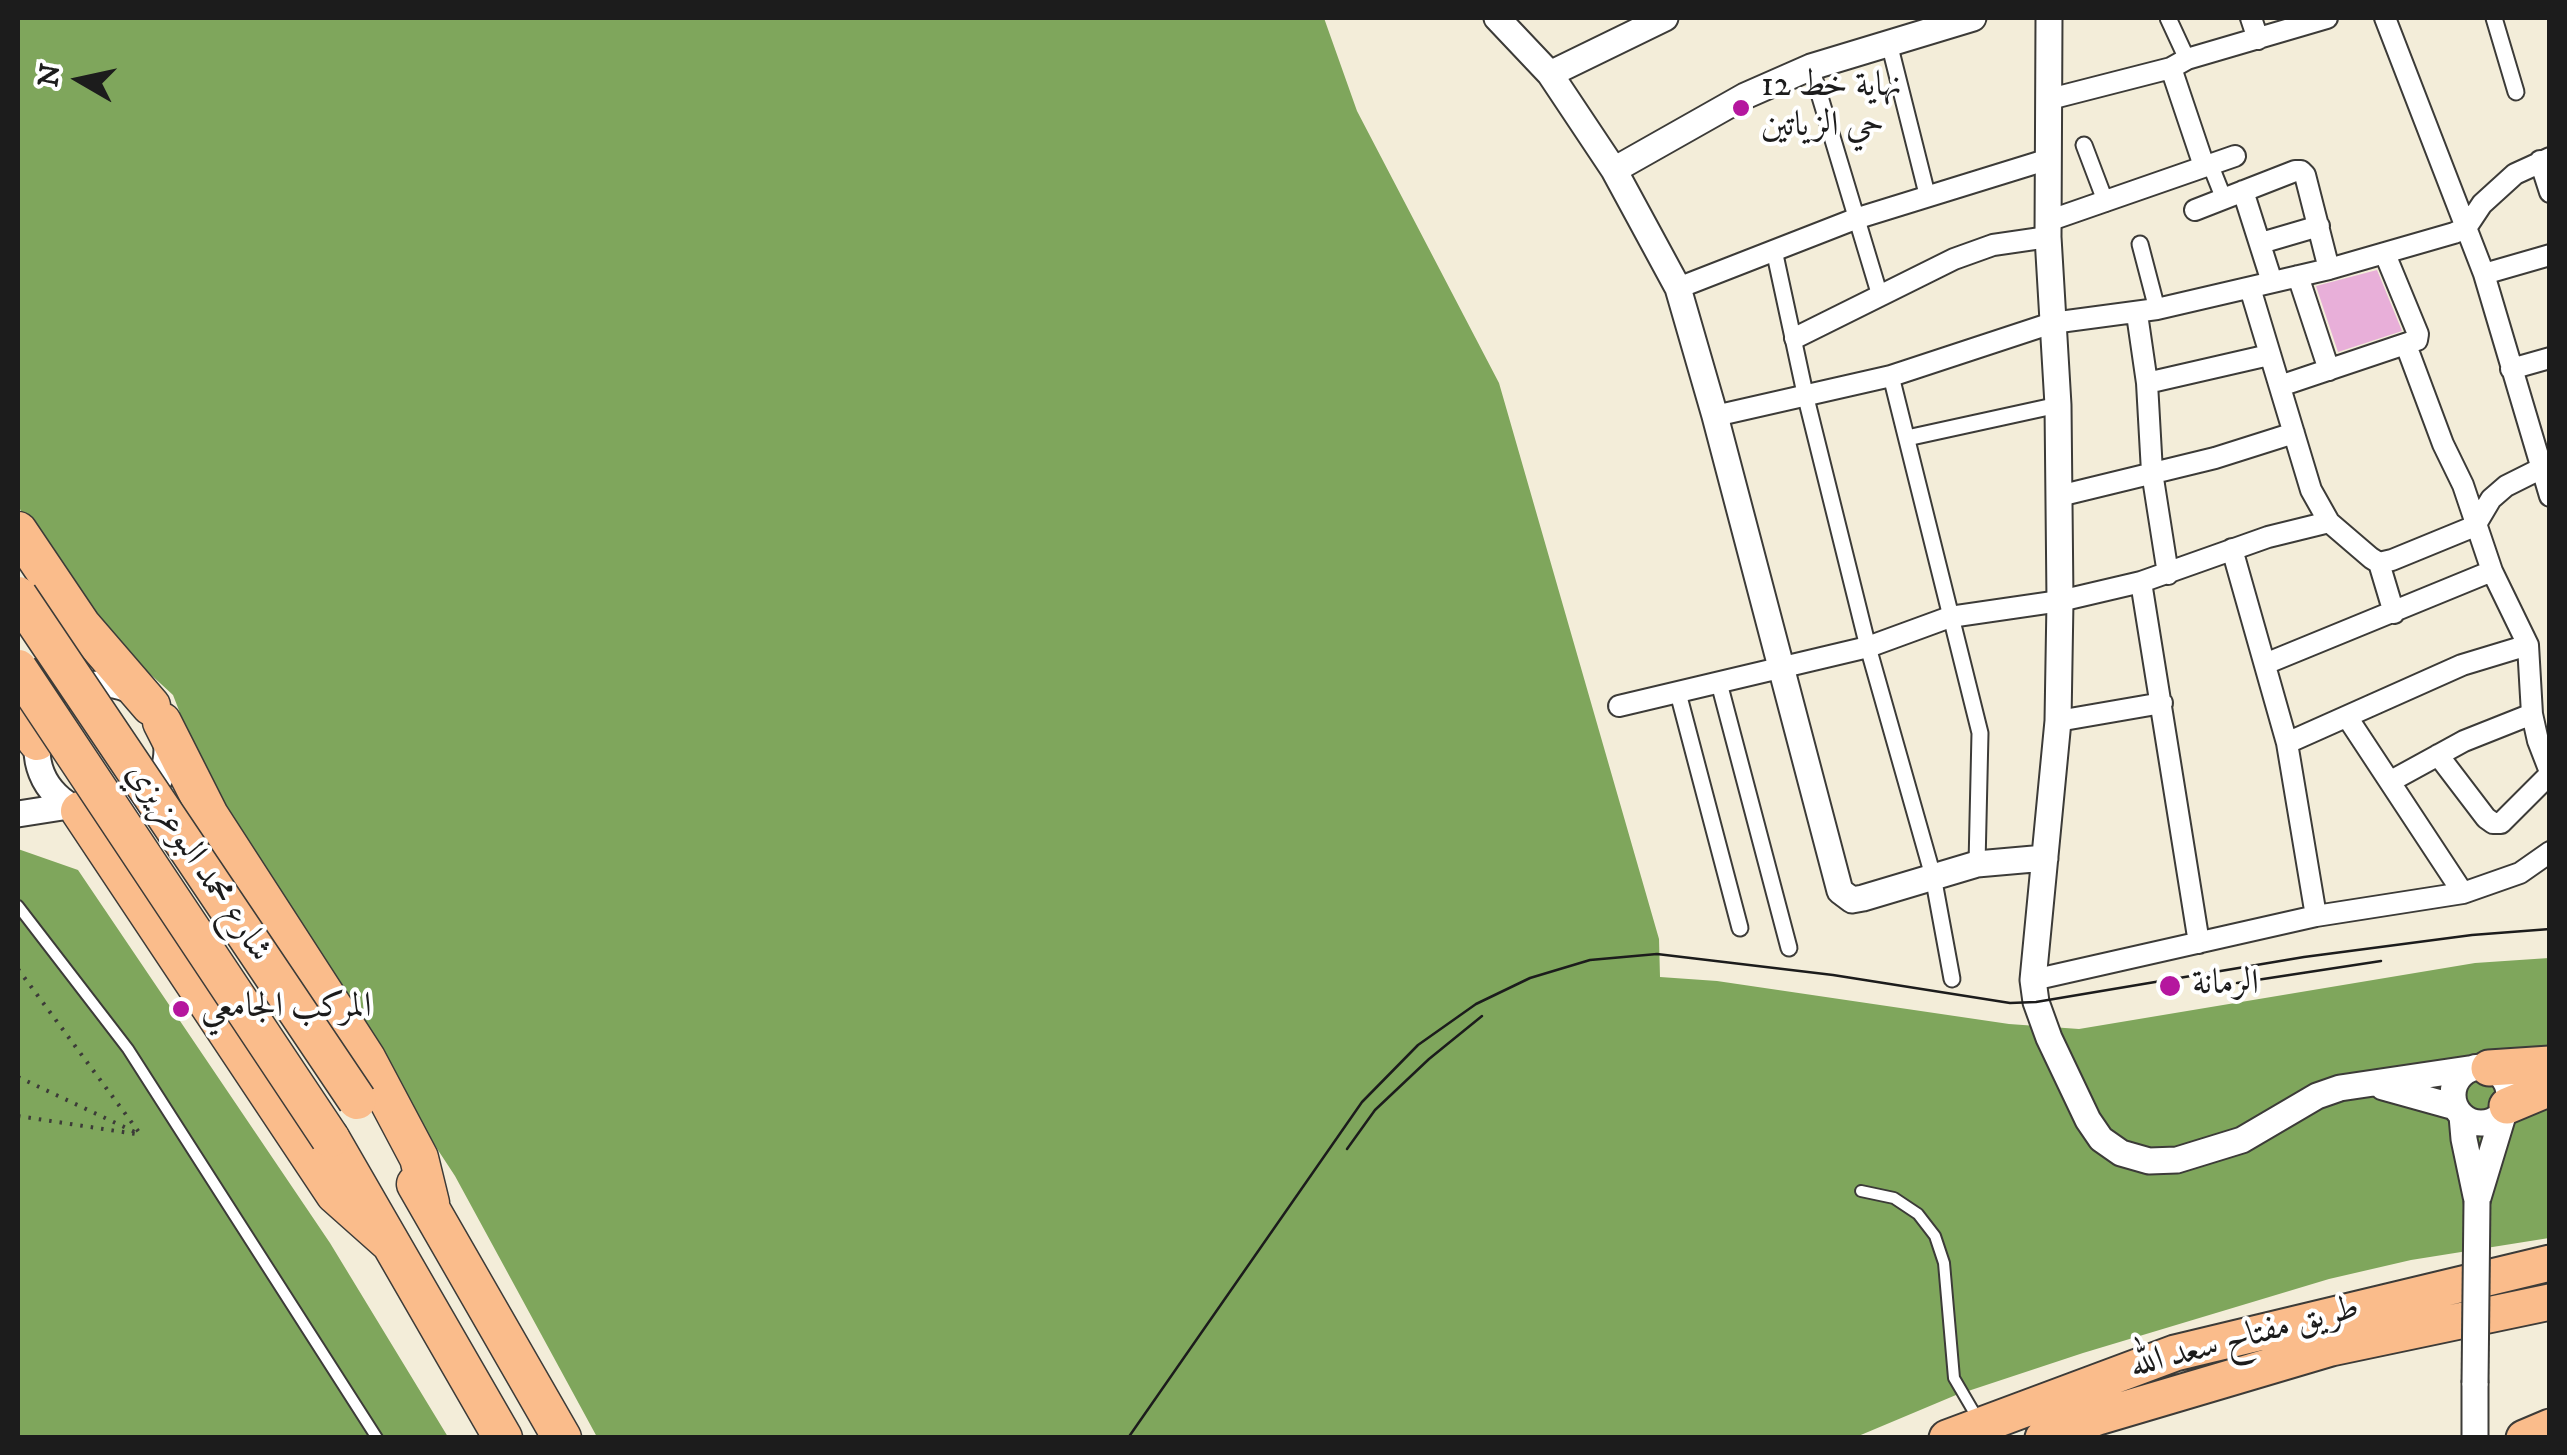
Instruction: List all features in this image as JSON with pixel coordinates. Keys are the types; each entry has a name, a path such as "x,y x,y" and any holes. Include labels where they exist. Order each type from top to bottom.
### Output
{"highway":[{"path":"18,531 82,626 156,714 209,815 366,1058 419,1158 430,1203"},
{"name":"شارع محمد البوعزيزي","path":"18,596 430,1203 562,1438"},
{"name":"شارع محمد البوعزيزي","path":"18,669 330,1138 503,1438"},
{"path":"75,808 335,1194 389,1242"},
{"path":"2482,1068 2550,1064"},
{"path":"2506,1109 2550,1088"},
{"name":"طريق مفتاح سعد الله","path":"1947,1438 2175,1353 2550,1264"},
{"name":"طريق مفتاح سعد الله","path":"2043,1438 2098,1417 2332,1348 2550,1302"},
{"path":"2524,1438 2550,1427"}],"street":[{"path":"1497,18 1550,74 1614,170 1678,288 1844,898 1863,898 1978,864 2044,858"},
{"path":"1550,74 1666,18"},
{"path":"1614,170 1745,96 1810,67 1973,18"},
{"path":"2049,18 2048,229 2058,405 2058,722 2033,980 2049,1038 2101,1139 2121,1153 2149,1161 2177,1160 2242,1140 2317,1096 2340,1088 2482,1068 2502,1076 2507,1084 2506,1109 2477,1201"},
{"path":"2168,18 2207,165 2233,195 2261,243 2272,282"},
{"path":"2250,18 2258,39"},
{"path":"2050,99 2328,18"},
{"path":"2384,18 2484,274 2550,496"},
{"path":"2494,18 2516,92"},
{"path":"1890,43 1926,194"},
{"path":"1810,67 1880,296"},
{"path":"2084,145 2106,202"},
{"path":"1795,338 1954,259 2048,229 2106,202 2236,156"},
{"path":"1678,288 1855,218 2049,159"},
{"path":"1715,416 1891,376 2052,323 2147,312 2386,254 2466,228 2500,186 2544,159 2550,192"},
{"path":"2195,210 2301,171 2305,174 2329,268"},
{"path":"2261,243 2319,226"},
{"path":"2140,244 2147,312 2146,383 2152,472 2168,574"},
{"path":"1774,250 1868,647 1933,876 1952,978"},
{"path":"2280,386 2417,340 2386,254"},
{"path":"2484,274 2550,255"},
{"path":"2298,276 2329,370"},
{"path":"2250,288 2311,490 2329,522 2379,562 2394,613"},
{"path":"2406,345 2443,444 2463,485 2492,571 2528,645 2532,714 2550,773 2501,823 2493,823 2438,756"},
{"path":"2146,383 2269,355"},
{"path":"2512,368 2550,358"},
{"path":"1891,376 1980,733 1978,864"},
{"path":"1907,438 2058,405"},
{"path":"2059,496 2216,458 2294,433"},
{"path":"2379,562 2475,526 2491,500 2506,486 2545,470"},
{"path":"1619,706 1868,647 1950,617 2060,601 2141,582 2268,536 2329,522"},
{"path":"2232,549 2287,742 2316,916"},
{"path":"2264,664 2492,571"},
{"path":"2141,582 2199,943"},
{"path":"2287,742 2462,665 2528,645"},
{"path":"18,814 75,808 102,814 123,811 142,801 156,785 165,765 167,743 156,714 135,692 115,684 93,683 72,690 55,702 27,745 54,794 75,808"},
{"path":"1719,683 1790,948"},
{"path":"1678,693 1740,928"},
{"path":"2058,722 2162,704"},
{"path":"2391,782 2464,742 2532,714"},
{"path":"2347,718 2462,893"},
{"path":"2033,980 2316,916 2462,893 2520,873 2550,852"},
{"path":"2475,1438 2477,1201 2454,1088 2462,1074 2482,1068"},
{"path":"2368,1083 2459,1112 2483,1124 2506,1109"}],"lane":[{"path":"18,906 128,1049 377,1438"},
{"path":"1860,1191 1894,1198 1918,1214 1935,1236 1944,1263 1954,1378 1981,1424"}],"path":[{"path":"18,969 141,1135"},
{"path":"18,1077 141,1135"},
{"path":"18,1116 141,1135"}],"green space":[{"path":"18,18 1324,18 1357,111 1499,383 1659,939 1660,977 1717,981 2009,1024 2079,1029 2475,963 2549,958 2549,1238 2411,1260 2329,1279 1956,1395 1856,1437 597,1437 455,1176 221,819 173,695 88,617 18,506"},
{"path":"18,849 78,870 330,1243 448,1437 18,1438"}],"building":[{"path":"2377,270 2402,331 2338,352 2316,286"}],"tram line":[{"path":"1128,1438 1362,1102 1418,1045 1476,1004 1530,978 1590,960 1657,954 1833,975 2010,1003 2036,1002 2304,957 2550,929"},
{"path":"2237,983 2381,961"},
{"path":"1347,1149 1375,1110 1482,1016"}],"place":[{"name":"نهاية خط 12 حي الزياتين","path":"1741,108"},
{"name":"الرمانة","path":"2170,986"},
{"name":"المركب الجامعي","path":"181,1009"}]}
